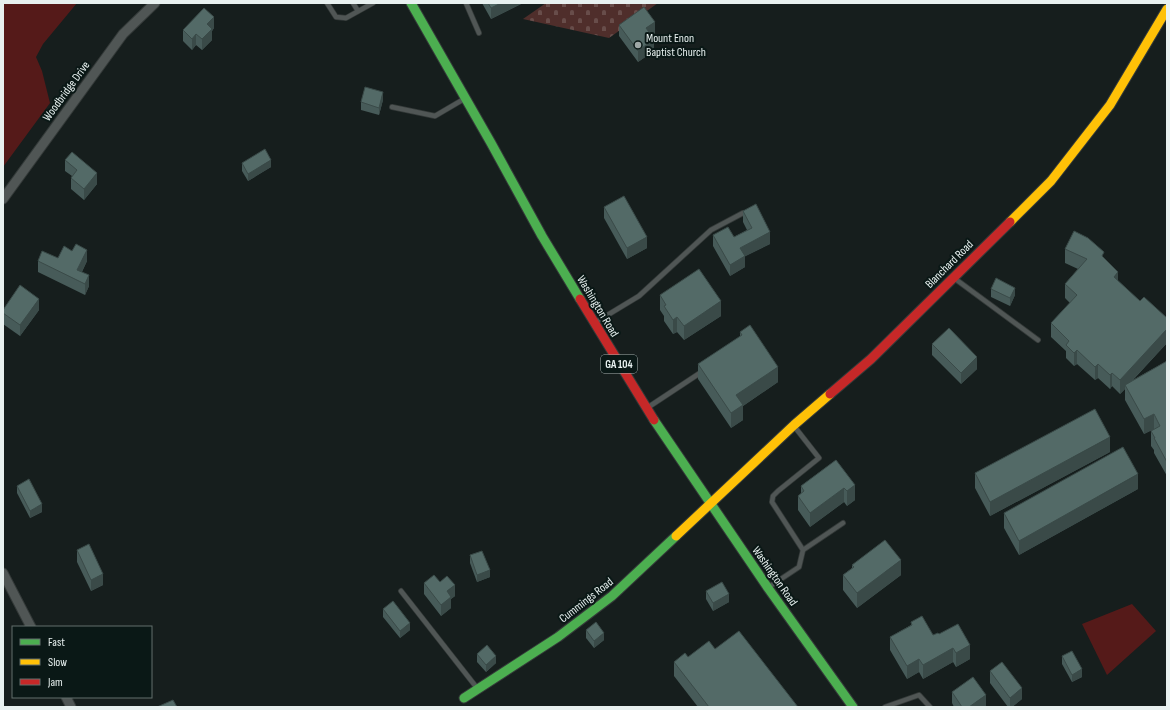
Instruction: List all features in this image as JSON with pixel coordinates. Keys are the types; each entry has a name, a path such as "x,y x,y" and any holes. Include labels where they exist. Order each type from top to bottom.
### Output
{"street":[{"name":"Woodbridge Drive","path":"3,199 123,34 155,3"},
{"name":"Washington Road","path":"412,3 542,236 646,408 768,588 853,707"},
{"name":"Blanchard Road","path":"710,503 794,426 871,359 1051,181 1110,105 1167,9"},
{"name":"Cummings Road","path":"464,698 558,637 612,596 710,503"},
{"path":"3,572 7,588 29,626"},
{"path":"66,698 71,707"}],"lane":[{"path":"327,3 336,17 346,18 373,3"},
{"path":"354,3 358,11"},
{"path":"466,3 479,33"},
{"path":"392,107 435,116 466,99"},
{"path":"594,322 639,296 711,230 744,213"},
{"path":"953,277 1038,340"},
{"path":"646,408 710,366"},
{"path":"794,426 820,458 778,491 773,496 772,502 803,550"},
{"path":"768,588 799,567 803,550 843,523"},
{"path":"401,591 478,689"},
{"path":"885,707 919,695 930,707"}],"green space":[{"path":"546,3 658,3 609,38 523,19"}],"shaded area":[{"path":"3,3 77,3 43,44 36,57 42,71 50,103 3,167"},
{"path":"1132,604 1156,631 1107,675 1082,624"}],"building":[{"path":"488,3 501,3 491,8"},
{"path":"644,7 655,22 646,28 654,39 638,51 619,25"},
{"path":"204,8 214,17 207,24 212,29 202,39 196,34 192,39 183,30"},
{"path":"365,87 383,92 379,108 361,102"},
{"path":"265,149 271,160 248,174 242,163"},
{"path":"72,152 97,173 84,189 71,178 77,170 65,160"},
{"path":"624,196 647,237 627,248 604,207"},
{"path":"756,204 770,232 740,248 745,256 730,265 713,235 728,227 734,237 752,228 743,211"},
{"path":"1074,231 1088,238 1104,252 1102,256 1118,272 1114,277 1140,301 1144,297 1167,318 1167,329 1120,380 1112,373 1110,375 1098,364 1095,367 1077,350 1074,353 1066,345 1069,341 1051,323 1077,295 1065,284 1087,259 1065,249"},
{"path":"76,244 87,250 77,270 89,275 85,284 38,261 42,251 58,258 64,246 72,251"},
{"path":"699,269 721,301 684,326 677,317 673,320 664,306 666,305 660,295"},
{"path":"996,278 1015,288 1010,298 991,289"},
{"path":"20,285 39,299 20,325 3,313 3,310"},
{"path":"750,325 778,367 736,395 743,405 731,413 698,364 742,335 740,332"},
{"path":"949,328 977,357 961,373 932,344"},
{"path":"1167,361 1167,462 1151,431 1160,426 1154,414 1144,419 1125,385"},
{"path":"1095,409 1110,437 990,502 975,473"},
{"path":"1123,447 1138,474 1019,541 1004,513"},
{"path":"836,460 855,485 847,491 844,488 810,513 798,496 804,491 801,486"},
{"path":"29,479 42,504 30,511 17,486"},
{"path":"885,540 901,560 857,593 843,575 854,567 852,565"},
{"path":"89,544 103,574 91,580 77,550"},
{"path":"482,551 490,570 477,575 470,555"},
{"path":"434,575 440,582 447,576 455,585 447,591 451,597 441,605 424,583"},
{"path":"722,582 729,594 713,603 706,591"},
{"path":"393,601 410,623 400,631 383,609"},
{"path":"922,616 933,635 939,634 958,624 970,645 956,653 953,648 923,665 919,659 907,666 890,637 912,625 911,622"},
{"path":"596,622 604,633 594,641 586,630"},
{"path":"739,631 798,707 709,707 674,662 685,653 688,657 709,641 715,649"},
{"path":"487,645 496,656 486,665 477,654"},
{"path":"1072,651 1082,669 1072,675 1062,656"},
{"path":"1002,662 1022,688 1010,698 990,671"},
{"path":"973,677 986,695 969,707 962,707 952,692"},
{"path":"173,700 177,707 157,707"}],"traffic: fast":[{"path":"411,3 542,236 580,299"},
{"path":"654,420 768,588 853,707"},
{"path":"464,698 558,637 612,596 676,536"}],"traffic: slow":[{"path":"1010,222 1051,181 1110,105 1167,9"},
{"path":"676,536 794,425 830,394"}],"traffic: jam":[{"path":"830,394 871,359 1010,222"},
{"path":"580,299 654,420"}],"place":[{"name":"Mount Enon Baptist Church","path":"638,45"}]}
